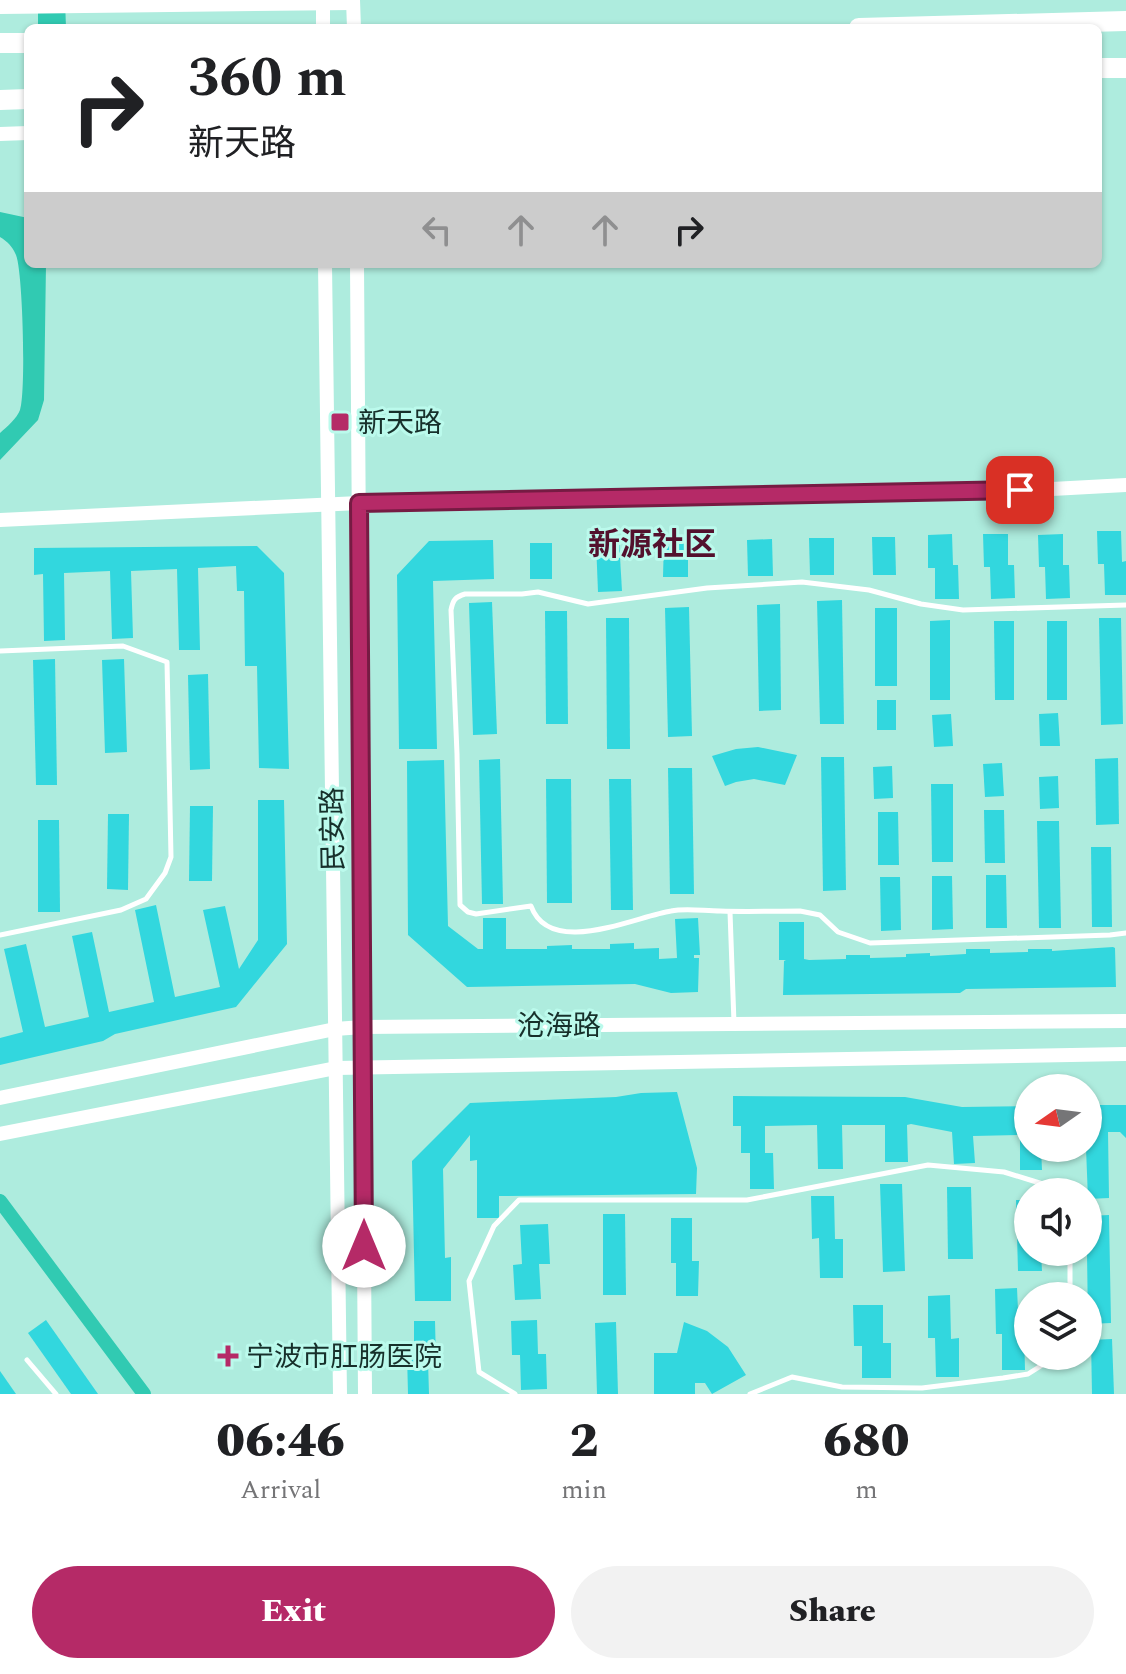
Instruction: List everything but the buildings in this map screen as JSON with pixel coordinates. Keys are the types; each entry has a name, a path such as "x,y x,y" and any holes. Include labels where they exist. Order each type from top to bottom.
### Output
{"highway":[{"path":"1012,24 1126,21"},
{"path":"0,43 24,43"},
{"path":"1102,68 1126,68"},
{"path":"0,100 24,99"}],"main road":[{"path":"323,2 323,24"},
{"path":"0,7 353,2 354,24"},
{"path":"0,134 24,133"},
{"name":"民安路","path":"325,268 340,1394"},
{"name":"民安路","path":"357,268 365,1394"},
{"path":"0,520 359,503 1126,485"},
{"name":"沧海路","path":"0,1098 335,1029 363,1027 1126,1021"},
{"name":"沧海路","path":"0,1134 336,1068 1126,1054"}],"lane":[{"path":"1126,605 963,610 921,604 869,590 802,582 707,588 588,604 538,592 465,594 457,596 451,610 460,905 468,912 476,914 531,906 543,925 567,932 604,929 673,910 800,911 820,915 838,932 870,943 1126,933"},
{"path":"0,651 123,646 167,662 171,857 165,873 146,899 121,910 0,935"},
{"path":"730,912 734,1024"},
{"path":"515,1394 479,1372 469,1281 494,1226 519,1200 747,1200 928,1165 1004,1172 1023,1178"},
{"path":"27,1360 56,1394"},
{"path":"750,1394 792,1377 844,1391 922,1388 1028,1374 1034,1370"}],"shaded area":[{"path":"38,0 65,0 66,24 38,24"},
{"path":"0,212 24,217 24,268 46,268 44,400 38,420 0,460 0,433 20,410 23,358 22,307 16,255 0,237"}],"waterway":[{"path":"0,1201 144,1394"}],"place":[{"name":"新天路","path":"340,422"},
{"name":"宁波市肛肠医院","path":"228,1356"}],"district":[{"name":"新源社区","path":"652,544"}],"route":[{"path":"364,1246 359,503 1020,490"}]}
